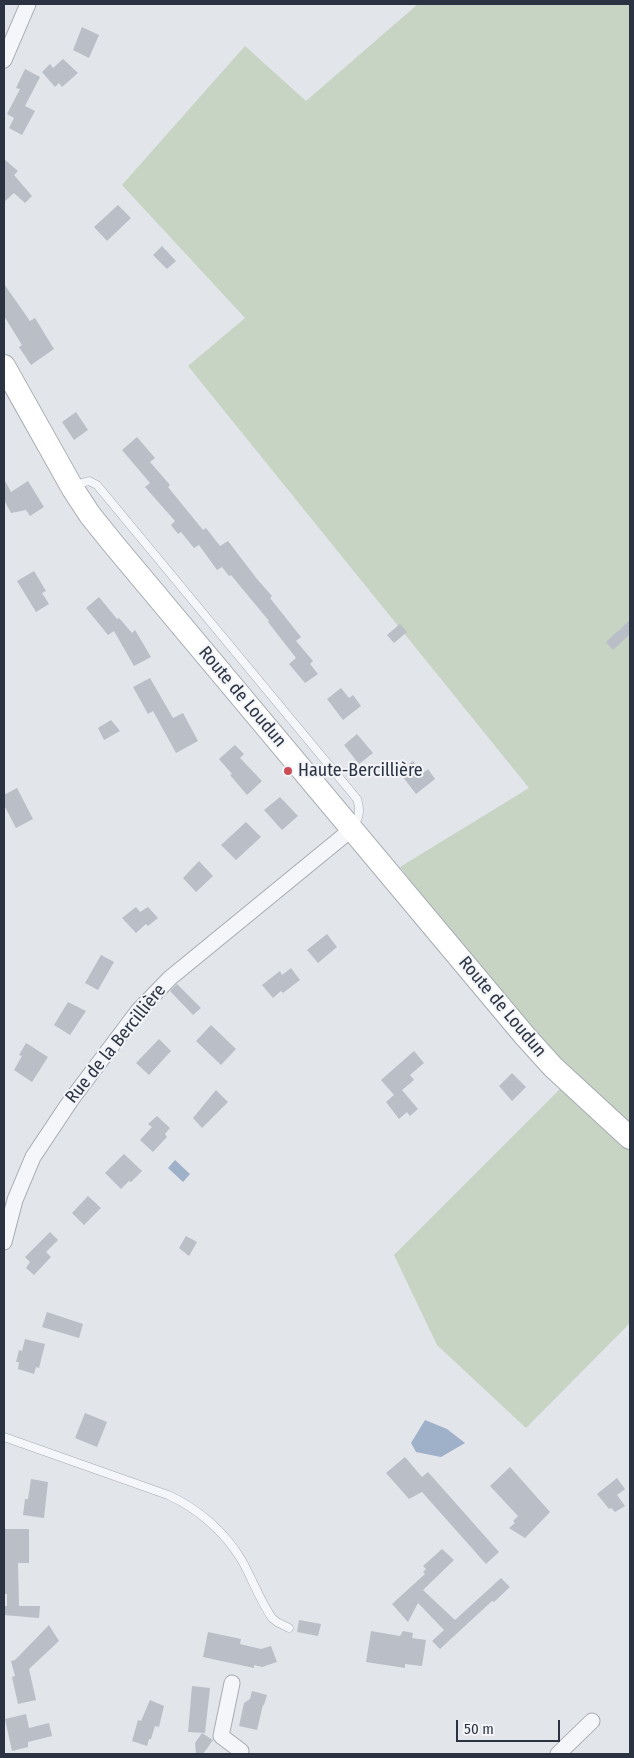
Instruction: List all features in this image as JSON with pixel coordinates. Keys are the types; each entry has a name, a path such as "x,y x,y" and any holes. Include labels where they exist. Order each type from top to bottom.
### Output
{"main road":[{"name":"Route de Loudun","path":"4,366 73,489 115,546 525,1036 553,1067 630,1138"}],"street":[{"path":"4,60 28,4"},
{"name":"Rue de la Bercillière","path":"4,1242 15,1200 33,1156 71,1100 138,1010 170,978 352,830"},
{"path":"232,1683 221,1736 242,1751 239,1754"},
{"path":"558,1754 592,1721"}],"lane":[{"path":"4,1437 168,1495 192,1508 218,1531 240,1558 272,1618 290,1628"}],"green space":[{"path":"418,4 630,4 630,1323 526,1428 437,1345 394,1255 568,1081 400,867 529,788 188,366 245,318 122,185 245,46 306,101"}],"water":[{"path":"175,1160 190,1174 183,1182 168,1168"},
{"path":"425,1420 447,1429 465,1443 441,1457 416,1452 411,1443"}],"building":[{"path":"82,27 99,35 89,58 73,50"},
{"path":"63,59 78,73 62,87 59,83 55,87 42,72 50,64 53,68"},
{"path":"25,69 40,77 25,106 35,111 22,135 9,128 14,118 7,114 20,89 16,88"},
{"path":"4,159 18,171 14,175 32,196 25,203 14,193 4,202"},
{"path":"118,205 131,218 107,241 94,227"},
{"path":"162,246 176,261 167,269 153,255"},
{"path":"4,284 30,321 35,318 54,349 31,365 19,347 22,345 4,316"},
{"path":"76,412 88,430 74,440 62,422"},
{"path":"137,437 155,458 150,462 170,485 168,487 203,530 206,528 220,546 228,541 272,596 270,598 301,637 296,641 313,661 310,664 318,674 305,683 289,664 296,658 269,621 231,575 229,576 222,567 217,570 199,545 194,548 181,532 178,534 171,525 175,521 145,487 150,483 122,450"},
{"path":"4,479 11,492 28,481 44,507 30,516 26,510 11,513 4,500"},
{"path":"34,571 46,591 42,593 49,604 36,612 17,581"},
{"path":"99,597 117,619 119,618 132,633 135,630 151,657 134,666 114,631 108,635 86,608"},
{"path":"630,620 630,634 613,650 606,642"},
{"path":"400,624 407,632 394,643 387,635"},
{"path":"150,678 173,718 183,713 198,741 176,753 153,711 148,714 133,687"},
{"path":"341,688 349,698 353,695 361,706 343,720 327,699"},
{"path":"111,720 120,731 104,740 98,728"},
{"path":"357,734 373,753 359,764 344,745"},
{"path":"235,745 244,754 240,758 262,781 247,795 219,759"},
{"path":"413,761 423,773 428,769 435,779 416,794 399,772"},
{"path":"17,788 33,819 16,828 4,805 4,795"},
{"path":"280,797 298,816 282,830 264,810"},
{"path":"246,822 261,837 236,860 221,845"},
{"path":"199,861 213,876 196,892 183,878"},
{"path":"136,907 140,912 148,907 158,918 148,926 146,924 136,933 122,918"},
{"path":"327,934 337,947 318,963 307,950"},
{"path":"101,955 114,962 98,990 85,983"},
{"path":"291,968 300,980 273,998 262,985 280,971 282,975"},
{"path":"177,984 201,1008 193,1015 170,991"},
{"path":"68,1002 86,1011 70,1035 54,1025"},
{"path":"211,1025 236,1049 221,1065 196,1041"},
{"path":"159,1039 171,1051 149,1075 136,1063"},
{"path":"26,1043 48,1057 32,1082 14,1070 22,1056 19,1055"},
{"path":"414,1051 424,1063 410,1075 414,1080 402,1090 418,1109 410,1116 407,1112 399,1119 386,1102 394,1095 381,1080"},
{"path":"512,1073 526,1087 512,1101 499,1086"},
{"path":"216,1090 228,1102 202,1128 193,1118"},
{"path":"157,1116 170,1128 165,1134 167,1137 153,1152 140,1140 152,1127 148,1124"},
{"path":"124,1154 142,1171 121,1189 105,1173"},
{"path":"88,1196 101,1208 84,1225 72,1213"},
{"path":"50,1232 58,1240 46,1252 51,1257 34,1275 26,1268 30,1262 25,1257"},
{"path":"186,1236 197,1242 189,1256 179,1248"},
{"path":"47,1312 83,1324 79,1338 42,1327"},
{"path":"25,1339 45,1344 39,1368 36,1367 34,1374 18,1369 19,1362 16,1362 19,1350 22,1351"},
{"path":"85,1413 107,1422 97,1447 75,1438"},
{"path":"405,1457 422,1477 428,1472 499,1552 486,1564 422,1492 409,1499 386,1473"},
{"path":"510,1467 550,1512 525,1538 509,1528 515,1523 513,1521 518,1516 490,1486"},
{"path":"617,1478 625,1489 617,1495 625,1506 615,1512 611,1508 609,1509 597,1494"},
{"path":"31,1479 48,1482 44,1518 23,1515 25,1499 28,1499"},
{"path":"5,1529 29,1529 29,1563 18,1563 19,1606 40,1606 39,1618 4,1615 4,1606 7,1606 7,1594 4,1594"},
{"path":"442,1549 454,1560 423,1590 455,1620 501,1578 510,1587 440,1649 432,1641 444,1630 418,1603 408,1622 392,1604 425,1574 423,1572 426,1569 423,1566"},
{"path":"299,1620 321,1624 318,1636 297,1632"},
{"path":"49,1625 59,1641 29,1669 36,1700 18,1704 12,1677 15,1676 11,1661 15,1660"},
{"path":"371,1631 400,1636 403,1631 413,1633 412,1638 426,1640 422,1666 405,1664 405,1668 366,1662"},
{"path":"208,1632 241,1639 240,1644 261,1649 271,1646 277,1662 262,1667 254,1665 254,1668 203,1657"},
{"path":"192,1686 210,1688 205,1733 188,1732"},
{"path":"252,1691 267,1695 257,1730 239,1726 244,1703 250,1699"},
{"path":"150,1700 164,1706 159,1727 155,1726 147,1746 132,1741 138,1720 141,1721"},
{"path":"26,1714 29,1728 49,1723 52,1736 28,1742 28,1747 12,1751 5,1719"},
{"path":"202,1733 213,1740 203,1754 196,1754 195,1743"}],"place":[{"name":"Haute-Bercillière","path":"288,771"}]}
